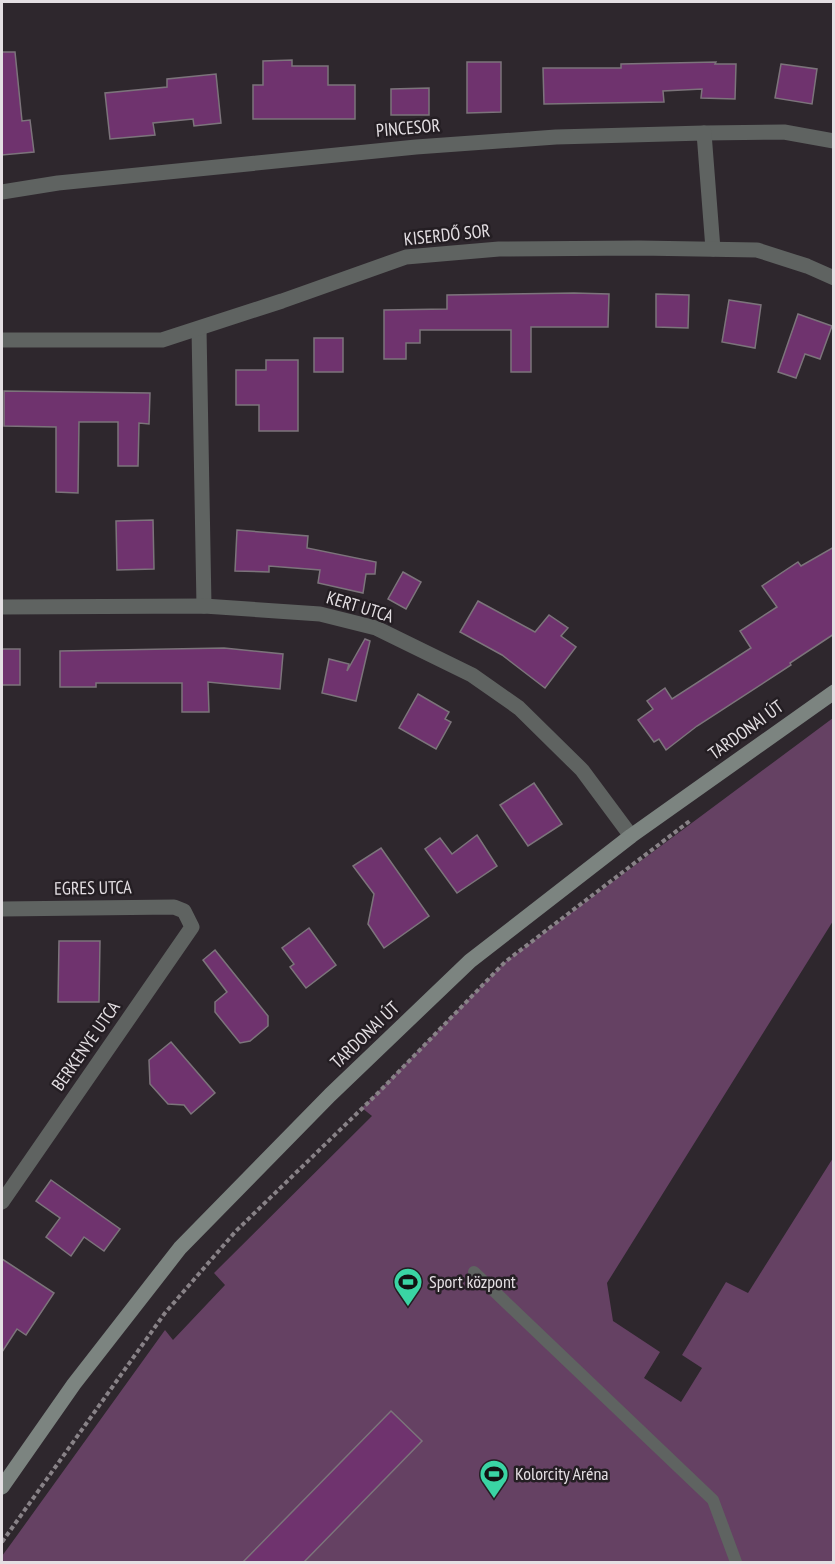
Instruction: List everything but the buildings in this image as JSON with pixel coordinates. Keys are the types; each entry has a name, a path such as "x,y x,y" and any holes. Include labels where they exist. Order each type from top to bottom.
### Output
{"street":[{"name":"PINCESOR","path":"2,192 58,183 416,147 556,137 784,132 834,141"},
{"path":"704,133 713,249"},
{"name":"KISERDŐ SOR","path":"2,340 162,340 406,257 499,249 757,250 807,266 834,278"},
{"path":"199,328 204,606"},
{"name":"KERT UTCA","path":"2,607 204,606 320,614 375,628 472,675 519,708 582,770 631,836"},
{"name":"TARDONAI ÚT","path":"2,1487 74,1384 180,1248 330,1095 470,961 631,836 834,692"},
{"name":"EGRES UTCA","path":"2,909 174,907 184,911"},
{"name":"BERKENYE UTCA","path":"2,1202 192,927 184,911"}],"lane":[{"path":"474,1272 713,1500 736,1563"}],"path":[{"path":"2,1542 165,1313 236,1231 371,1100 505,962 699,814"}],"shaded area":[{"name":"Sport központ","path":"833,718 833,921 607,1283 613,1321 660,1352 644,1378 681,1402 702,1368 682,1355 726,1282 748,1293 833,1158 833,1562 2,1562 2,1556 165,1330 173,1340 225,1285 214,1273 372,1116 362,1108 505,962"}],"place":[{"name":"Sport központ","path":"408,1308"},
{"name":"Kolorcity Aréna","path":"494,1500"}]}
